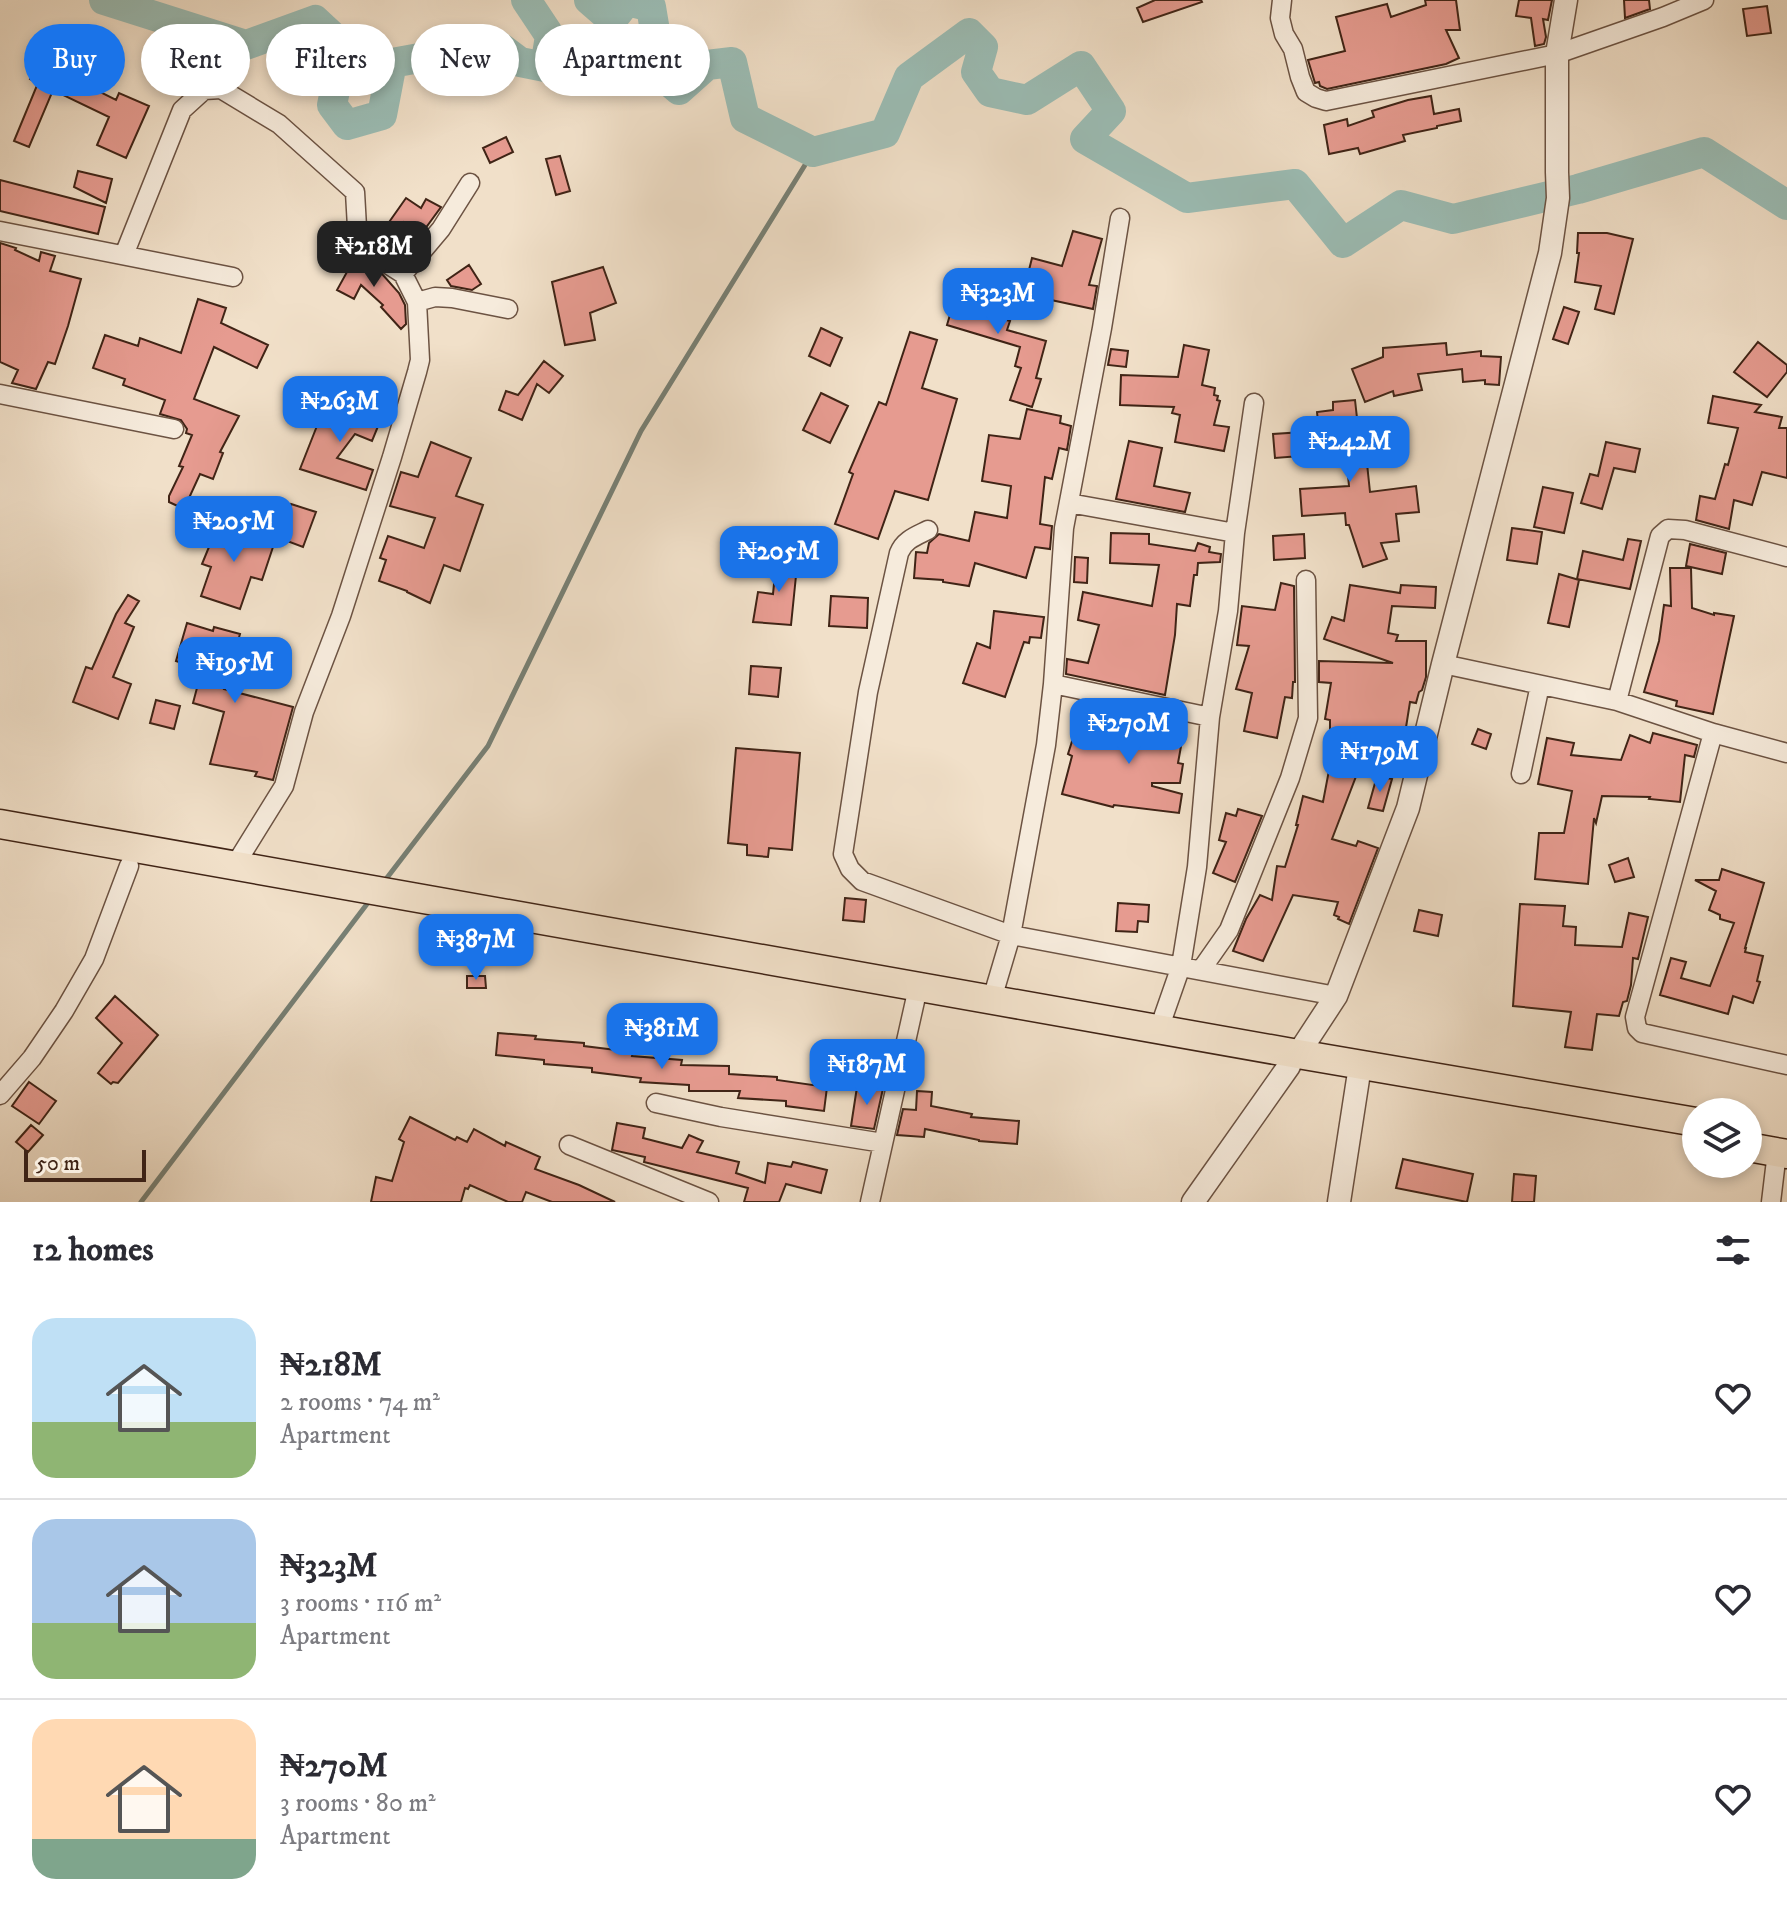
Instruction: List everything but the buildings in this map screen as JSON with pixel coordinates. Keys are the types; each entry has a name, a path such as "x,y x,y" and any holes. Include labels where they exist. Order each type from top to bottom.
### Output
{"main road":[{"path":"0,824 1159,1029 1294,1060 1358,1079 1633,1119 1682,1121"},
{"path":"0,843 915,1001 1294,1060 1633,1119 1682,1134"},
{"path":"1762,1138 1784,1148"},
{"path":"1762,1147 1784,1148"}],"street":[{"path":"1282,0 1280,18 1284,34 1293,49 1306,92 1326,101 1557,54 1704,0"},
{"path":"1193,1202 1336,996 1408,808 1550,253 1558,198 1557,54 1566,0"},
{"path":"124,255 182,110 204,90 221,89 279,124 355,192 358,245 403,274 417,302 420,350 417,372 341,616 304,712 284,786 235,865"},
{"path":"403,274 441,229 470,183"},
{"path":"992,999 1011,935 1046,745 1064,528 1120,218"},
{"path":"0,231 233,277"},
{"path":"417,302 435,297 452,298 508,309"},
{"path":"0,394 174,429"},
{"path":"1159,1029 1181,966 1197,867 1210,717 1228,611 1235,533 1254,403"},
{"path":"1069,503 1235,533"},
{"path":"1617,701 1660,536 1668,529 1685,530 1787,557"},
{"path":"928,530 912,538 899,553 868,692 843,854 850,869 862,881 1011,935 1336,996"},
{"path":"1201,970 1229,930 1290,778 1308,718 1306,580"},
{"path":"1443,664 1617,701 1713,733 1787,753"},
{"path":"1053,684 1210,717"},
{"path":"1521,774 1540,685"},
{"path":"1713,733 1635,1017 1637,1028 1642,1033 1787,1065"},
{"path":"0,1095 32,1058 94,959 129,866"},
{"path":"870,1202 915,1001"},
{"path":"1339,1202 1358,1079"},
{"path":"656,1103 721,1117 883,1143"},
{"path":"569,1145 709,1202"},
{"path":"1771,1202 1784,1148"}],"waterway":[{"path":"104,0 246,45 315,20 344,47 332,105 347,125 382,115 392,63 496,44 520,62 545,67 550,36 526,0"},
{"path":"589,0 612,20 627,1 651,7 655,31 638,55 679,90 707,65 732,62 745,118 813,152 885,133 909,77 969,33 983,47 976,72 990,92 1027,100 1081,66 1111,111 1085,139 1187,198 1295,184 1343,243 1401,205 1453,219 1578,189 1704,152 1787,205"},
{"path":"383,883 488,746 641,431 813,152"},
{"path":"141,1202 370,900"}]}
